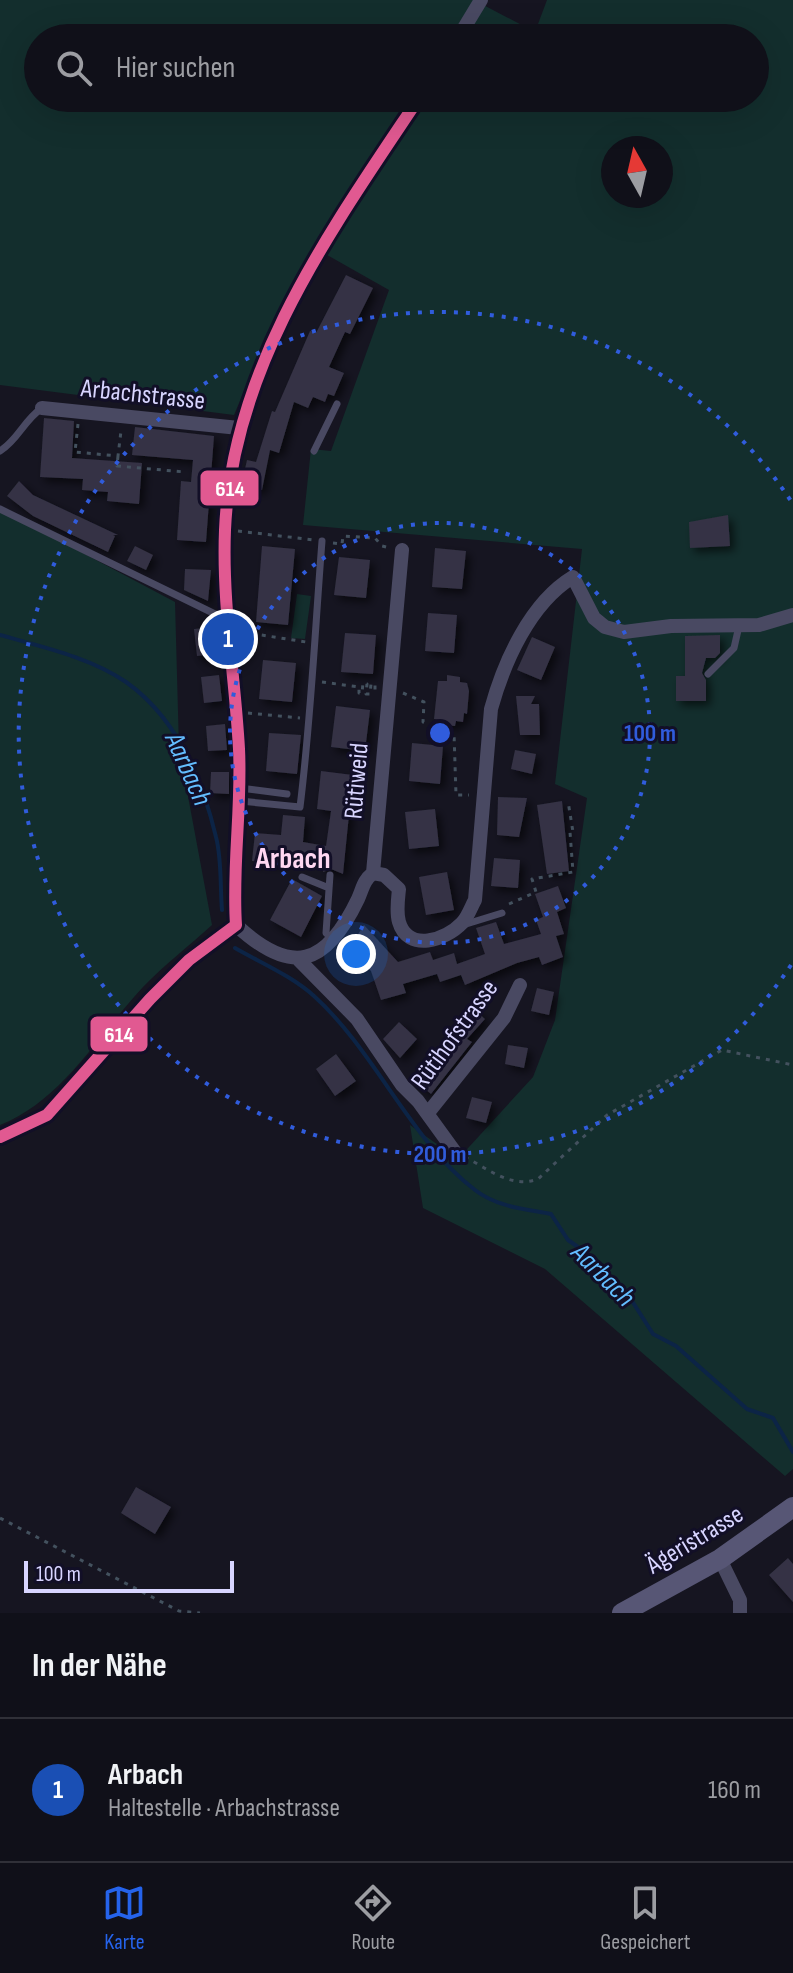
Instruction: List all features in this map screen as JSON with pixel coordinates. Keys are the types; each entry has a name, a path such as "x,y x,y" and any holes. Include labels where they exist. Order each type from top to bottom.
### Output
{"main road":[{"name":"Ägeristrasse","path":"622,1613 720,1559 793,1507"}],"street":[{"path":"466,24 481,0"},
{"name":"Arbachstrasse","path":"236,925 240,794 227,615 225,529 239,428 256,377 287,307 328,235 410,112"},
{"name":"Arbachstrasse","path":"42,408 239,428"},
{"name":"Rütiweid","path":"299,960 316,955 332,939 359,898 364,880 373,873 402,550"},
{"path":"373,873 384,875 399,889 398,918 403,932 413,939 430,941 457,927 475,900 491,709 525,630 556,587 573,577 594,618 605,627 624,632 671,626 759,625 793,615"},
{"path":"0,1137 35,1122 58,1106 150,999 189,960 236,925 265,945 299,960"},
{"name":"Rütihofstrasse","path":"299,960 357,1019 402,1085 428,1113 455,1152"},
{"name":"Rütihofstrasse","path":"428,1113 504,1018 520,985"},
{"path":"720,1559 740,1600 740,1613"}],"lane":[{"path":"314,451 337,404"},
{"path":"0,451 11,444 27,418 42,408"},
{"path":"0,509 215,614 227,615"},
{"path":"240,794 300,807 311,718 322,541"},
{"path":"708,674 734,648 739,626"},
{"path":"240,794 287,794"},
{"path":"330,875 326,933 332,939"},
{"path":"302,877 329,888"},
{"path":"457,927 502,913"}],"path":[{"path":"79,412 75,452 118,456"},
{"path":"123,417 117,466 185,472"},
{"path":"235,531 300,538"},
{"path":"342,544 343,536 375,538 382,546"},
{"path":"240,632 296,640"},
{"path":"325,683 359,687 359,693 362,693 363,683 367,684 366,694 370,694 371,684 375,684 373,695"},
{"path":"394,691 412,694 424,702 423,722 454,733 456,795 478,795"},
{"path":"248,713 293,718"},
{"path":"536,892 532,879 573,872 570,832 573,832 568,801"},
{"path":"455,1152 514,1182 527,1183 538,1179 607,1115 722,1050 793,1065"},
{"path":"0,1518 179,1611 200,1613"}],"green space":[{"path":"0,0 474,0 520,24 24,24 24,112 769,112 769,24 538,24 547,0 793,0 793,1469 785,1476 545,1269 423,1208 410,1125 458,1159 533,1077 555,1020 587,798 555,784 582,549 303,525 311,449 331,451 389,290 313,247 274,320 234,415 0,385"},
{"path":"0,509 175,602 179,748 212,925 143,987 78,1065 43,1100 0,1125"},
{"path":"297,594 311,596 305,639 291,638"}],"building":[{"path":"346,275 373,288 350,334 345,332 329,367 344,373 334,396 328,394 325,402 313,397 308,408 294,402 279,453 270,450 262,490 241,486 247,460 256,462 272,411 275,412 310,331 316,333"},
{"path":"44,418 74,421 72,458 142,463 139,504 107,501 108,492 82,490 83,479 40,477"},
{"path":"135,427 214,436 206,542 177,540 181,481 191,482 193,460 132,455"},
{"path":"19,481 33,495 118,535 113,535 108,552 33,516 7,496"},
{"path":"728,515 730,546 690,548 689,522"},
{"path":"135,546 153,555 146,570 127,561"},
{"path":"262,546 295,549 288,625 256,622"},
{"path":"435,548 466,551 462,589 432,587"},
{"path":"339,557 370,560 366,598 334,595"},
{"path":"185,569 211,570 208,601 184,590"},
{"path":"428,613 457,615 454,653 425,651"},
{"path":"213,627 216,654 197,656 194,629"},
{"path":"345,633 376,635 373,674 341,672"},
{"path":"720,635 720,653 715,658 706,658 702,673 706,680 706,701 676,701 676,676 685,676 685,636"},
{"path":"532,637 555,647 541,680 517,670"},
{"path":"263,660 296,663 292,702 259,699"},
{"path":"219,675 222,701 204,703 201,677"},
{"path":"447,675 460,677 460,682 467,683 469,691 467,714 464,713 463,722 456,721 455,726 442,725 442,720 434,719 438,681 447,681"},
{"path":"516,696 535,696 531,704 539,704 540,735 520,735"},
{"path":"336,706 370,710 365,751 331,747"},
{"path":"225,724 227,750 208,751 206,726"},
{"path":"269,733 301,735 297,774 266,771"},
{"path":"412,743 443,746 440,784 409,781"},
{"path":"515,750 536,754 532,774 511,769"},
{"path":"321,771 353,775 343,874 331,869 323,872 324,860 280,851 279,863 252,861 255,833 281,835 283,815 305,817 303,842 326,846 331,811 317,809"},
{"path":"211,772 229,772 229,794 210,793"},
{"path":"498,797 527,798 519,837 497,835"},
{"path":"562,801 569,871 547,874 537,805"},
{"path":"435,809 439,846 409,849 405,812"},
{"path":"494,858 520,860 518,888 491,886"},
{"path":"447,872 454,910 426,915 419,877"},
{"path":"292,879 322,896 301,937 270,920"},
{"path":"558,886 566,908 557,912 564,934 556,936 563,957 542,965 539,957 465,985 461,975 440,982 437,974 403,984 406,993 381,1000 371,971 349,948 364,925 398,962 430,952 433,960 454,953 457,964 485,954 476,928 496,922 504,944 541,934 536,920 543,917 535,894"},
{"path":"537,988 554,992 549,1015 531,1011"},
{"path":"470,1006 485,1019 467,1039 472,1042 431,1094 412,1078 428,1058 436,1065 459,1038 450,1030"},
{"path":"399,1022 417,1039 400,1058 383,1039"},
{"path":"508,1045 528,1048 524,1068 505,1064"},
{"path":"336,1054 356,1081 335,1096 316,1069"},
{"path":"472,1097 492,1102 486,1123 466,1118"},
{"path":"136,1487 171,1507 155,1534 121,1513"},
{"path":"788,1558 793,1564 793,1602 769,1575"}],"waterway":[{"name":"Aarbach","path":"0,635 65,654 112,673 160,713 185,751 210,815 219,855 222,910"},
{"name":"Aarbach","path":"235,948 296,982 336,1018 412,1122 452,1170 492,1200 551,1214 568,1240 588,1254 596,1274 627,1293 653,1334 676,1346 747,1409 773,1418 793,1452"}],"transit line":[{"name":"614","path":"236,925 239,749 225,558 232,470 246,412 266,356 292,302 321,249 410,112"},
{"name":"614","path":"0,1137 47,1115 150,999 189,960 236,925"}],"place":[{"name":"Arbach","path":"228,639"}],"district":[{"name":"Arbach","path":"293,859"}]}
